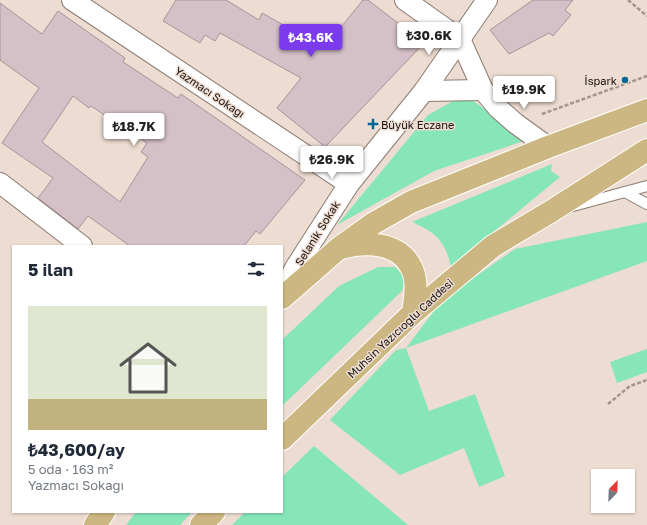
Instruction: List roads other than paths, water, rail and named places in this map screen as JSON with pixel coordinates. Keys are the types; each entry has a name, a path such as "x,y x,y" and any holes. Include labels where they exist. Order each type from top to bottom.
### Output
{"main road":[{"path":"283,296 339,248 374,223 411,202 548,146 647,110"},
{"name":"Muhsin Yazıcıoğlu Caddesi","path":"283,438 413,312 493,246 550,212 647,150"},
{"path":"339,248 357,244 380,245 394,251 406,259 413,270 415,282 413,312"},
{"path":"95,525 103,513"},
{"path":"201,525 213,513"}],"street":[{"name":"Yazmacı Sokağı","path":"72,0 349,184"},
{"path":"405,0 460,39 483,90 498,108 515,123 548,146"},
{"name":"Selanik Sokak","path":"283,295 295,268 349,184 424,92 487,0"},
{"path":"424,92 483,90"},
{"path":"0,183 81,245"}],"lane":[{"path":"550,212 647,186"},
{"path":"625,192 647,204"}],"place":[{"name":"İspark","path":"625,80"},
{"name":"Büyük Eczane","path":"373,124"}]}
